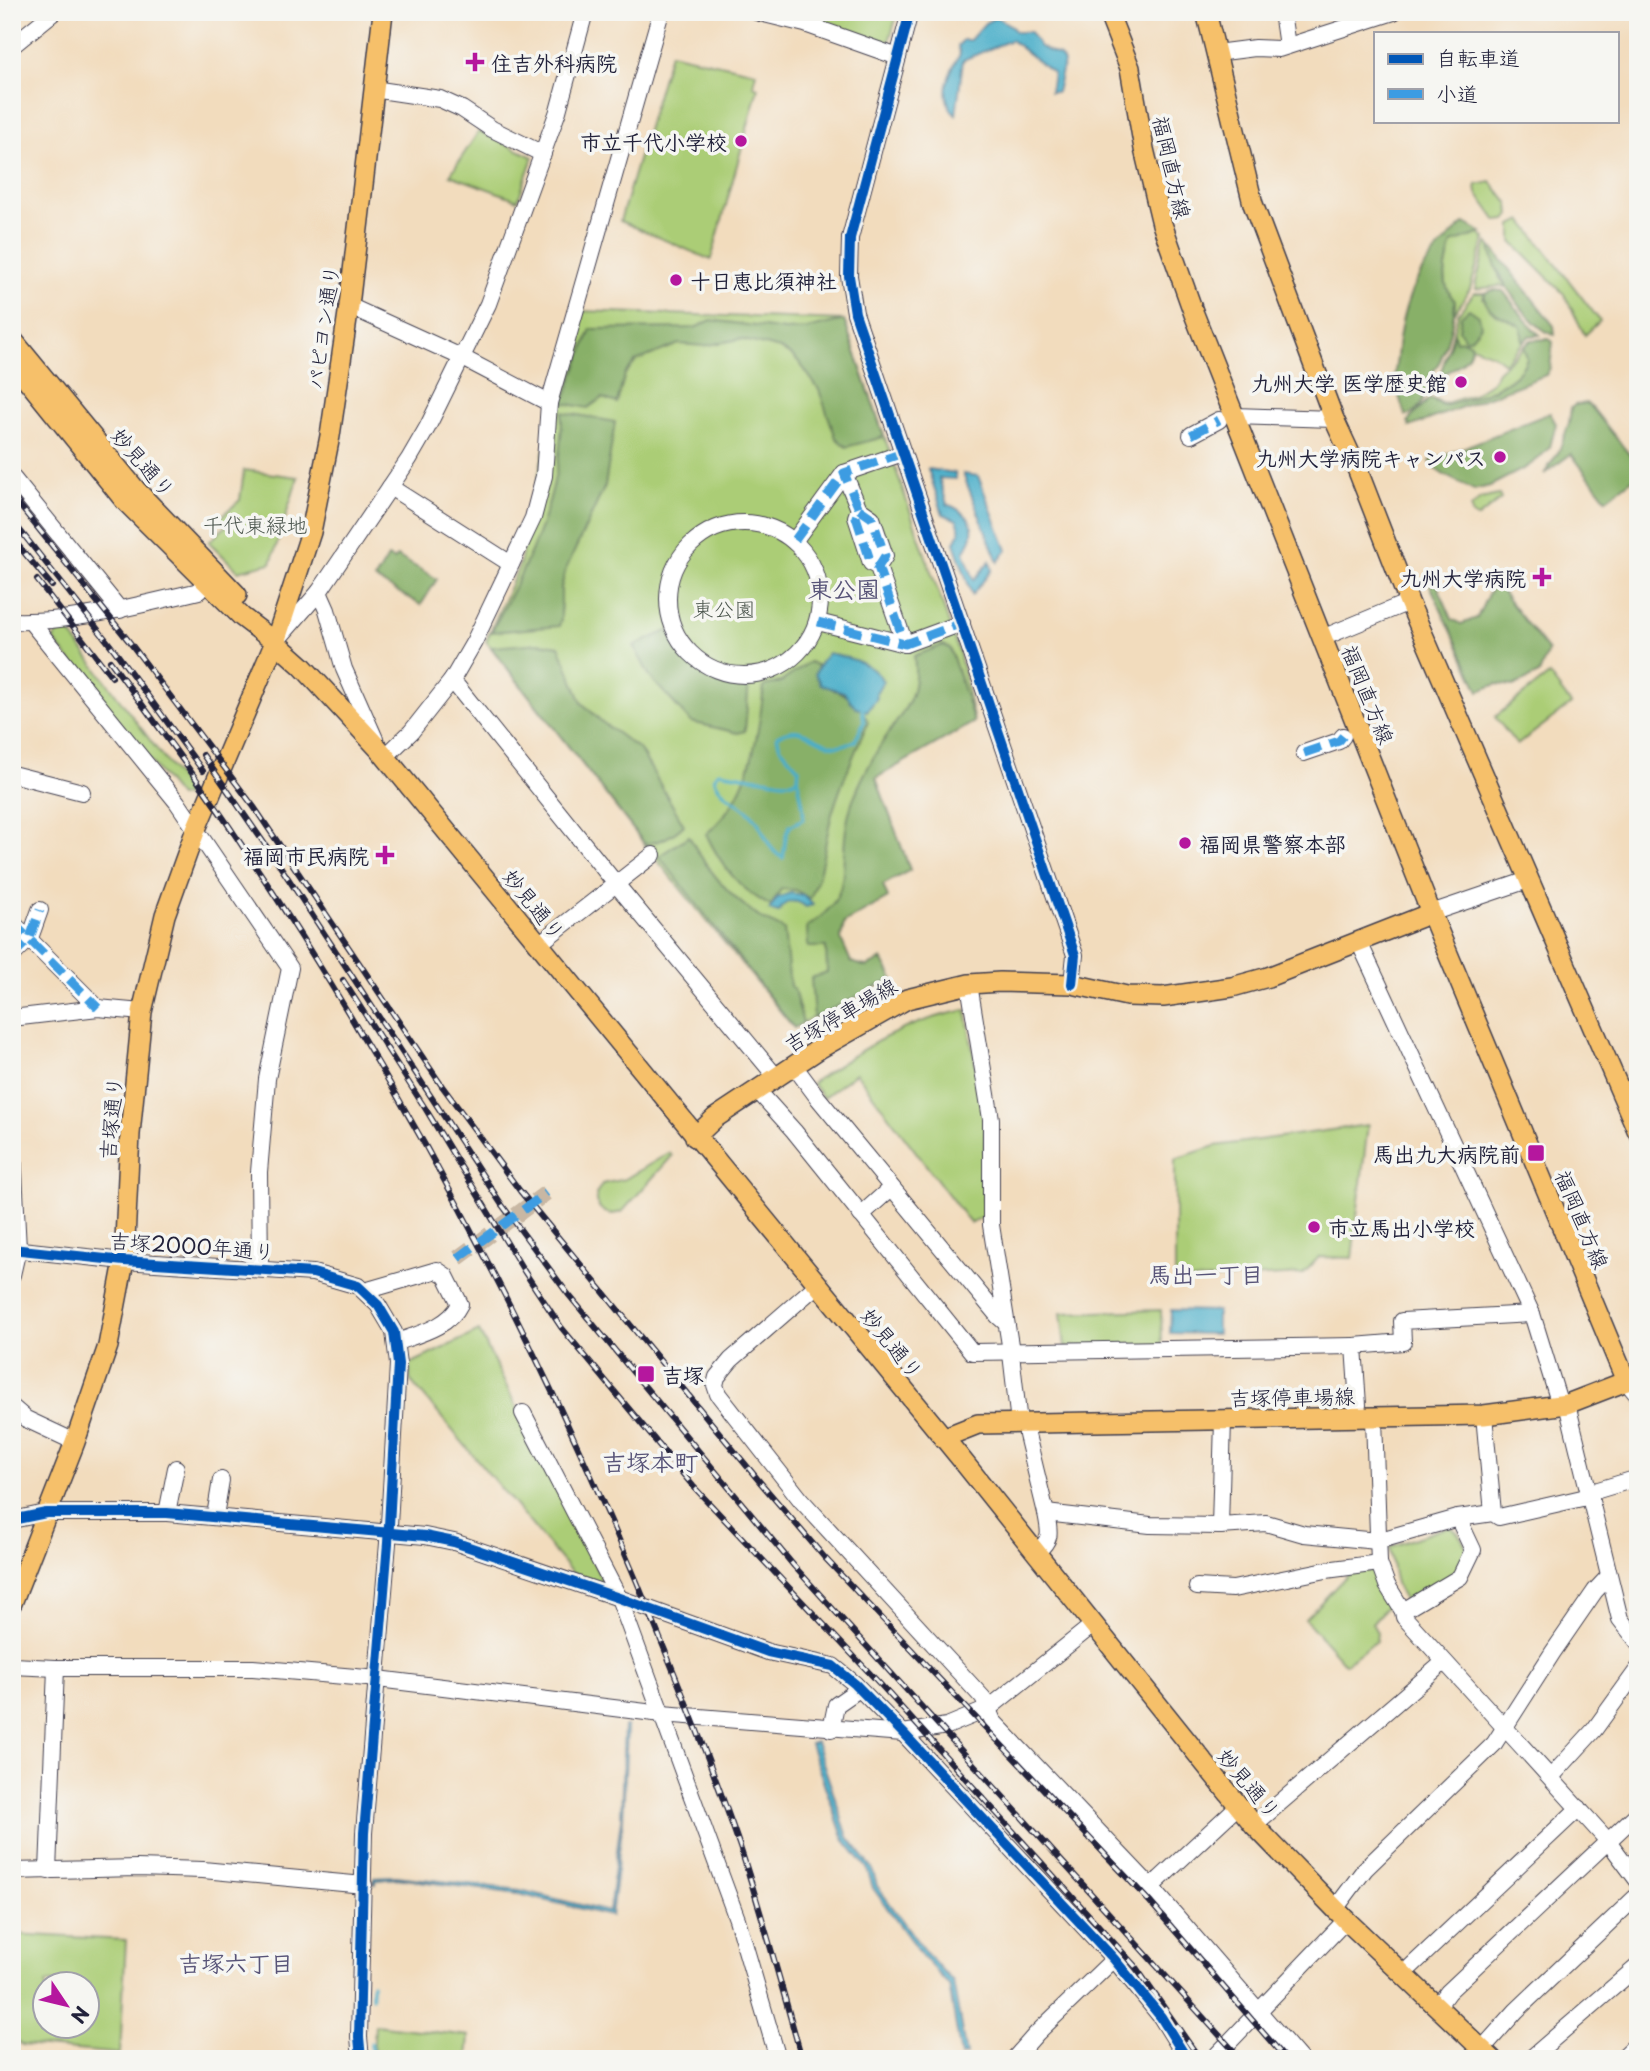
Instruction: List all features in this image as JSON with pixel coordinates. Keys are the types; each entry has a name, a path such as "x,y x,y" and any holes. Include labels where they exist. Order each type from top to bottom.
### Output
{"main road":[{"name":"パピヨン通り","path":"275,642 311,532 330,436 349,306 383,12"},
{"path":"1206,12 1253,204 1334,419 1358,471 1409,602 1638,1132"},
{"name":"福岡直方線","path":"1112,15 1129,68 1162,224 1194,314 1226,418 1322,638 1431,913 1634,1384"},
{"name":"妙見通り","path":"12,339 136,490 246,603 275,642"},
{"name":"妙見通り","path":"12,361 125,501 242,617 306,670 382,753 1037,1553 1254,1825 1341,1915 1487,2054"},
{"name":"吉塚通り","path":"12,1603 75,1441 108,1346 124,1261 130,1134 142,1012 166,915 197,829 275,642"},
{"name":"吉塚停車場線","path":"695,1137 715,1118 819,1049 907,999 969,984 1000,982 1072,984 1127,996 1163,997 1233,987 1268,977 1431,913"},
{"name":"吉塚停車場線","path":"943,1438 978,1424 1484,1415 1564,1404 1634,1384"}],"street":[{"path":"12,46 54,12"},
{"path":"275,642 318,592 428,428 488,303 558,111 584,12"},
{"path":"318,592 327,610 344,669 382,753 411,732 452,680 474,642 533,518 544,476 550,403 661,12"},
{"path":"756,12 805,24 898,57"},
{"path":"910,12 850,238 849,276 855,313 1075,955 1072,984"},
{"path":"1282,12 1287,46"},
{"path":"1216,53 1255,48 1279,49 1390,13"},
{"path":"373,89 440,99 462,108 492,129 543,153"},
{"path":"349,306 461,356 550,403"},
{"path":"1191,435 1226,418 1334,419"},
{"path":"795,540 844,473 903,453"},
{"path":"844,473 859,509 856,517 871,562 878,567 905,643"},
{"path":"12,477 120,610"},
{"path":"390,488 511,564"},
{"path":"736,523 762,525 795,540 811,562 819,587 818,622 794,656 772,670 733,675 708,666 687,650 673,627 668,589 676,564 698,538 722,526 736,523"},
{"path":"12,621 31,622 120,610 199,591 204,580"},
{"path":"1322,638 1409,602"},
{"path":"31,622 197,829 290,968 267,1079 259,1172 260,1269"},
{"path":"818,622 905,643 962,624"},
{"path":"452,680 777,1078"},
{"path":"1304,753 1339,741 1343,736"},
{"path":"12,774 82,792"},
{"path":"538,944 653,855"},
{"path":"1431,913 1528,880"},
{"path":"12,956 30,938 40,910"},
{"path":"12,922 97,1008"},
{"path":"1359,942 1532,1314 1564,1404 1620,1619 1638,1642"},
{"path":"969,984 991,1119 991,1225 1023,1423 1050,1533 1047,1543 1037,1553"},
{"path":"12,1018 97,1008 142,1012"},
{"path":"795,1067 891,1188 1006,1323"},
{"path":"758,1091 972,1352 1354,1346 1403,1342 1402,1321 1532,1314"},
{"path":"12,1136 15,1249 12,1275"},
{"path":"861,1214 891,1188"},
{"name":"吉塚2000年通り","path":"15,1249 124,1261 313,1273 337,1278 365,1291"},
{"path":"360,2059 364,1833 378,1679 398,1364 394,1332 378,1304 365,1291 437,1270 446,1276 460,1304 454,1316 423,1333 397,1342"},
{"path":"817,1285 731,1360 717,1377 715,1385 718,1394 801,1500 983,1698 993,1721 1151,1888 1300,2059"},
{"path":"1354,1346 1358,1405 1364,1418 1379,1563 1387,1586 1404,1617 1579,1808 1638,1881"},
{"path":"12,1408 26,1419 75,1441"},
{"path":"523,1413 619,1598 737,1919 778,2059"},
{"path":"1484,1415 1493,1513"},
{"path":"1220,1526 1223,1420"},
{"path":"167,1513 176,1468"},
{"path":"1046,1513 1150,1525 1220,1526 1266,1523 1304,1534 1377,1541 1458,1518 1493,1513 1499,1517 1582,1498 1638,1478"},
{"path":"215,1516 221,1480"},
{"path":"12,1520 46,1513 167,1513 425,1536 454,1542 768,1652 833,1666 903,1733 1114,1959 1161,2017 1187,2059"},
{"path":"1403,1611 1460,1577 1473,1550 1458,1518"},
{"path":"1197,1587 1233,1589 1326,1570 1379,1563"},
{"path":"1221,2056 1341,1915 1365,1870 1494,1744 1553,1652 1595,1591 1609,1576"},
{"path":"12,1666 253,1668 378,1679 662,1714 903,1733 947,1726 988,1709 1094,1624"},
{"path":"1254,1825 1444,1662"},
{"path":"48,1871 56,1668"},
{"path":"1551,1777 1594,1730 1638,1670"},
{"path":"831,1729 836,1705 859,1689"},
{"path":"1151,1888 1238,1806"},
{"path":"1403,1974 1579,1808"},
{"path":"1437,2007 1448,1992 1638,1813"},
{"path":"12,1871 137,1868 203,1870 364,1885"},
{"path":"1487,2054 1493,2034 1638,1895"},
{"path":"1014,2059 1046,2024 1114,1959"},
{"path":"1530,2059 1638,1966"},
{"path":"1621,2059 1638,2043"}],"green space":[{"path":"791,12 898,12 888,45"},
{"path":"670,53 756,72 753,86 758,88 711,260 620,221"},
{"path":"479,131 533,157 518,200 450,175"},
{"path":"1491,182 1509,204 1510,215 1506,220 1497,221 1477,193 1476,185"},
{"path":"1522,220 1600,321 1585,335 1564,294 1512,242 1512,225"},
{"path":"1465,223 1482,233 1452,243 1445,274 1447,287 1455,301 1450,332 1421,404 1406,416 1395,375 1399,337 1408,300 1436,252"},
{"path":"1482,233 1481,236 1485,238 1470,289 1454,314 1455,302 1445,281 1452,243"},
{"path":"1487,242 1500,279 1506,287 1476,289"},
{"path":"1490,245 1554,326 1555,335 1535,322 1513,297 1497,268"},
{"path":"1503,291 1540,335 1529,336 1523,343 1521,327 1497,314 1487,305 1485,293"},
{"path":"1474,293 1485,293 1483,298 1498,315 1511,319 1521,327 1523,343 1504,363 1494,355 1472,346 1446,361 1458,314"},
{"path":"1469,309 1479,316 1481,326 1466,340 1459,330 1461,316"},
{"name":"東公園","path":"582,311 844,320 959,652 974,722 876,778 910,870 882,885 835,920 840,961 866,966 878,978 794,1028 653,855 486,641 520,564 556,392"},
{"path":"711,320 785,330 807,329 844,320 884,437 846,447 836,438 819,390 799,362 780,349 740,339 704,346 679,344 636,361 625,374 617,403 602,398 588,408 563,403 591,329 695,328"},
{"path":"1454,333 1456,341 1463,340 1471,344 1470,350 1460,364 1439,377"},
{"path":"1549,339 1553,342 1550,368 1546,375 1410,427 1408,421 1430,398 1443,406 1491,390 1522,368 1527,358 1524,347 1531,340"},
{"path":"1524,347 1527,358 1522,367 1514,376 1491,390 1443,406 1430,398 1443,404 1472,395 1492,382 1498,371"},
{"path":"1586,403 1638,465 1638,475 1606,499 1571,454 1544,474 1559,451 1569,423 1571,408"},
{"path":"562,412 615,422 605,486 566,569 561,588 559,626 491,632 531,553 550,499 561,442"},
{"path":"1550,413 1556,424 1550,447 1527,467 1490,486 1474,490 1444,475 1434,468 1430,461"},
{"name":"千代東緑地","path":"244,470 298,477 271,563 238,571 209,542 226,526 221,517 240,500"},
{"path":"1499,495 1501,499 1477,518 1472,515 1471,508 1480,499"},
{"path":"397,556 437,579 421,605 375,579 388,557 394,560"},
{"path":"1436,582 1452,619 1461,624 1477,618 1489,592 1496,584 1548,651 1539,674 1513,686 1497,684 1479,691 1430,585"},
{"path":"65,626 182,783 187,795 179,797 53,639"},
{"path":"669,630 679,653 695,667 721,677 749,681 745,731 738,733 691,722 650,677 634,646"},
{"path":"540,643 559,646 582,703 602,722 640,750 684,825 676,832 645,844 491,647"},
{"path":"943,645 950,648 974,722 876,778 910,870 883,885 888,898 844,923 841,939 851,962 866,967 882,959 893,979 814,1018 811,978 827,972 826,947 808,947 807,927 833,904 839,893 847,823 852,804 871,761 911,698 915,672 914,656"},
{"path":"809,662 817,665 821,679 827,686 857,704 868,722 836,802 818,878 810,899 796,890 781,889 771,906 749,892 732,876 706,834 733,803 742,785 755,747 764,686 781,682"},
{"path":"1549,675 1571,704 1517,745 1495,717"},
{"path":"689,836 710,870 728,890 759,917 784,930 790,986 794,989 803,1023 794,1028 659,856"},
{"path":"966,1010 985,1121 983,1217 970,1223 856,1073 823,1098 812,1083 885,1038 923,1021"},
{"path":"1368,1125 1352,1258 1319,1257 1303,1274 1175,1281 1175,1159 1215,1146"},
{"path":"669,1153 672,1156 623,1211 609,1214 598,1206 596,1194 602,1184 625,1179"},
{"path":"1161,1310 1162,1346 1065,1347 1061,1313"},
{"path":"479,1331 604,1584 572,1573 410,1380 410,1364"},
{"path":"1450,1526 1458,1533 1469,1551 1458,1574 1407,1604 1396,1584 1390,1547"},
{"path":"1351,1571 1376,1571 1392,1600 1372,1623 1377,1633 1376,1641 1345,1664 1305,1619"},
{"path":"12,1934 126,1940 120,2054 22,2045 12,2038"},
{"path":"375,2025 469,2036 467,2059 373,2059"}],"water":[{"path":"996,17 1016,32 1030,32 1040,47 1060,56 1064,62 1057,92 1050,92 1053,73 1011,40 963,60 956,115 950,108 946,92 949,76 960,54 958,46 963,40 970,40 985,23"},
{"path":"928,469 955,473 956,479 939,478 947,504 962,512 971,523 972,536 964,552 974,580 990,561 992,570 972,595 954,543 959,532 957,520 943,514"},
{"path":"963,474 978,476 1007,550 998,562"},
{"path":"828,653 866,665 879,675 883,681 876,693 877,698 867,711 856,708 844,692 821,685 815,674"},
{"path":"790,893 803,895 813,905 806,907 798,902 791,902 784,905 779,912 769,910 777,898"},
{"path":"1171,1310 1217,1311 1217,1334 1170,1333"},
{"path":"624,1726 627,1726 623,1820 611,1916 519,1894 397,1878 376,1880 374,1884 374,1877 396,1876 520,1890 609,1912 621,1820"},
{"path":"816,1742 848,1837 872,1868 877,1886 926,1953 953,1982 966,2055 961,2056 949,1985 923,1957 873,1888 867,1868 844,1839 810,1744"}],"waterway":[{"path":"797,779 783,782 719,772 714,777 721,790 754,817 769,845 783,858 790,826 803,819 804,813 798,782 799,769 780,747 777,736 800,731 832,745 855,741 864,722 862,707"},
{"path":"372,1983 372,1997"},
{"path":"371,2043 371,2057"}],"tunnel":[{"path":"458,1258 546,1193"}],"railway":[{"path":"12,496 128,640 254,807 442,1086 520,1191 825,1558 1150,1902 1286,2059"},
{"path":"12,520 115,651 203,771"},
{"path":"12,538 52,586"},
{"path":"37,580 112,677"},
{"path":"110,661 211,800 305,942 421,1137 526,1338 621,1543 703,1747 748,1873 802,2059"},
{"path":"203,755 280,866 502,1205 568,1294 794,1566 1241,2059"},
{"path":"343,980 561,1327 693,1486 880,1684 1135,1966 1200,2059"}],"marked path":[{"path":"1191,435 1219,420"},
{"path":"903,453 844,473 859,509 856,517 871,563 878,567 905,644 962,623"},
{"path":"795,540 844,473"},
{"path":"859,509 872,518 885,556 878,567"},
{"path":"818,622 905,644"},
{"path":"1304,753 1339,741 1343,736"},
{"path":"12,956 30,938 40,910"},
{"path":"12,922 98,1008"},
{"path":"458,1258 546,1193"}],"cycle path":[{"path":"910,12 850,238 849,276 855,313 1075,955 1072,984"},
{"path":"12,1249 124,1261 313,1273 358,1286 378,1305 394,1332 398,1364 388,1543 364,1833 359,2037 361,2059"},
{"path":"12,1520 46,1513 167,1513 425,1536 454,1542 768,1652 833,1666 855,1684 903,1733 1114,1959 1161,2017 1187,2059"}],"place":[{"name":"住吉外科病院","path":"475,62"},
{"name":"市立千代小学校","path":"741,141"},
{"name":"十日恵比須神社","path":"676,280"},
{"name":"九州大学 医学歴史館","path":"1461,382"},
{"name":"九州大学病院キャンパス","path":"1500,457"},
{"name":"九州大学病院","path":"1542,577"},
{"name":"福岡県警察本部","path":"1185,843"},
{"name":"福岡市民病院","path":"385,855"},
{"name":"馬出九大病院前","path":"1536,1153"},
{"name":"市立馬出小学校","path":"1314,1227"},
{"name":"吉塚","path":"646,1374"}],"district":[{"name":"東公園","path":"844,588"},
{"name":"馬出一丁目","path":"1206,1273"},
{"name":"吉塚本町","path":"650,1461"},
{"name":"吉塚六丁目","path":"236,1962"}]}
